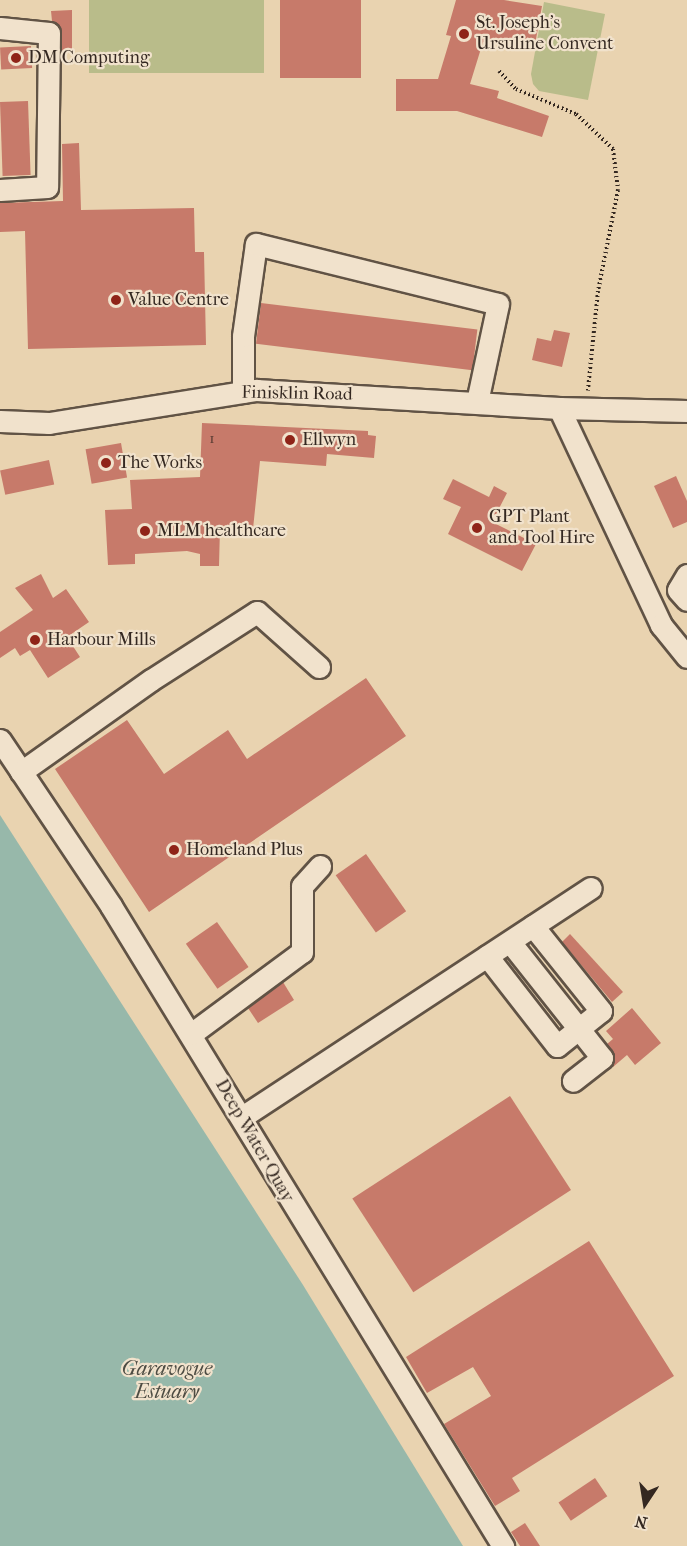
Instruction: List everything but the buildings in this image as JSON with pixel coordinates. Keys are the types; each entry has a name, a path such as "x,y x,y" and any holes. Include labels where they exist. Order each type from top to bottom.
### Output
{"street":[{"path":"0,28 49,33 47,187 0,190"},
{"path":"243,392 243,336 256,244 498,304 477,402"},
{"name":"Finisklin Road","path":"0,421 49,423 243,392 477,402 559,408 687,411"},
{"path":"559,408 661,625 687,657"},
{"path":"687,575 678,590 687,600"},
{"path":"21,772 151,680 257,612 319,667"},
{"name":"Deep Water Quay","path":"0,740 191,1034 242,1117 267,1166 504,1546"},
{"path":"191,1034 302,952 302,886 320,866"},
{"path":"242,1117 591,888"},
{"path":"487,956 557,1046 601,1011 533,926"},
{"path":"510,942 602,1058 573,1081"}],"path":[{"path":"499,71 516,89 576,114 613,149 618,190 598,291 586,408"}],"green space":[{"path":"89,0 264,0 264,73 89,73"},
{"path":"544,2 605,14 588,100 539,91 533,84 531,74"}],"water":[{"name":"Garavogue Estuary","path":"0,815 303,1285 463,1546 0,1546"}],"place":[{"name":"St. Joseph's Ursuline Convent","path":"464,34"},
{"name":"DM Computing","path":"16,58"},
{"name":"Value Centre","path":"116,300"},
{"name":"Ellwyn","path":"290,440"},
{"name":"The Works","path":"106,463"},
{"name":"GPT Plant and Tool Hire","path":"477,528"},
{"name":"MLM healthcare","path":"145,531"},
{"name":"Harbour Mills","path":"35,640"},
{"name":"Homeland Plus","path":"174,850"}]}
